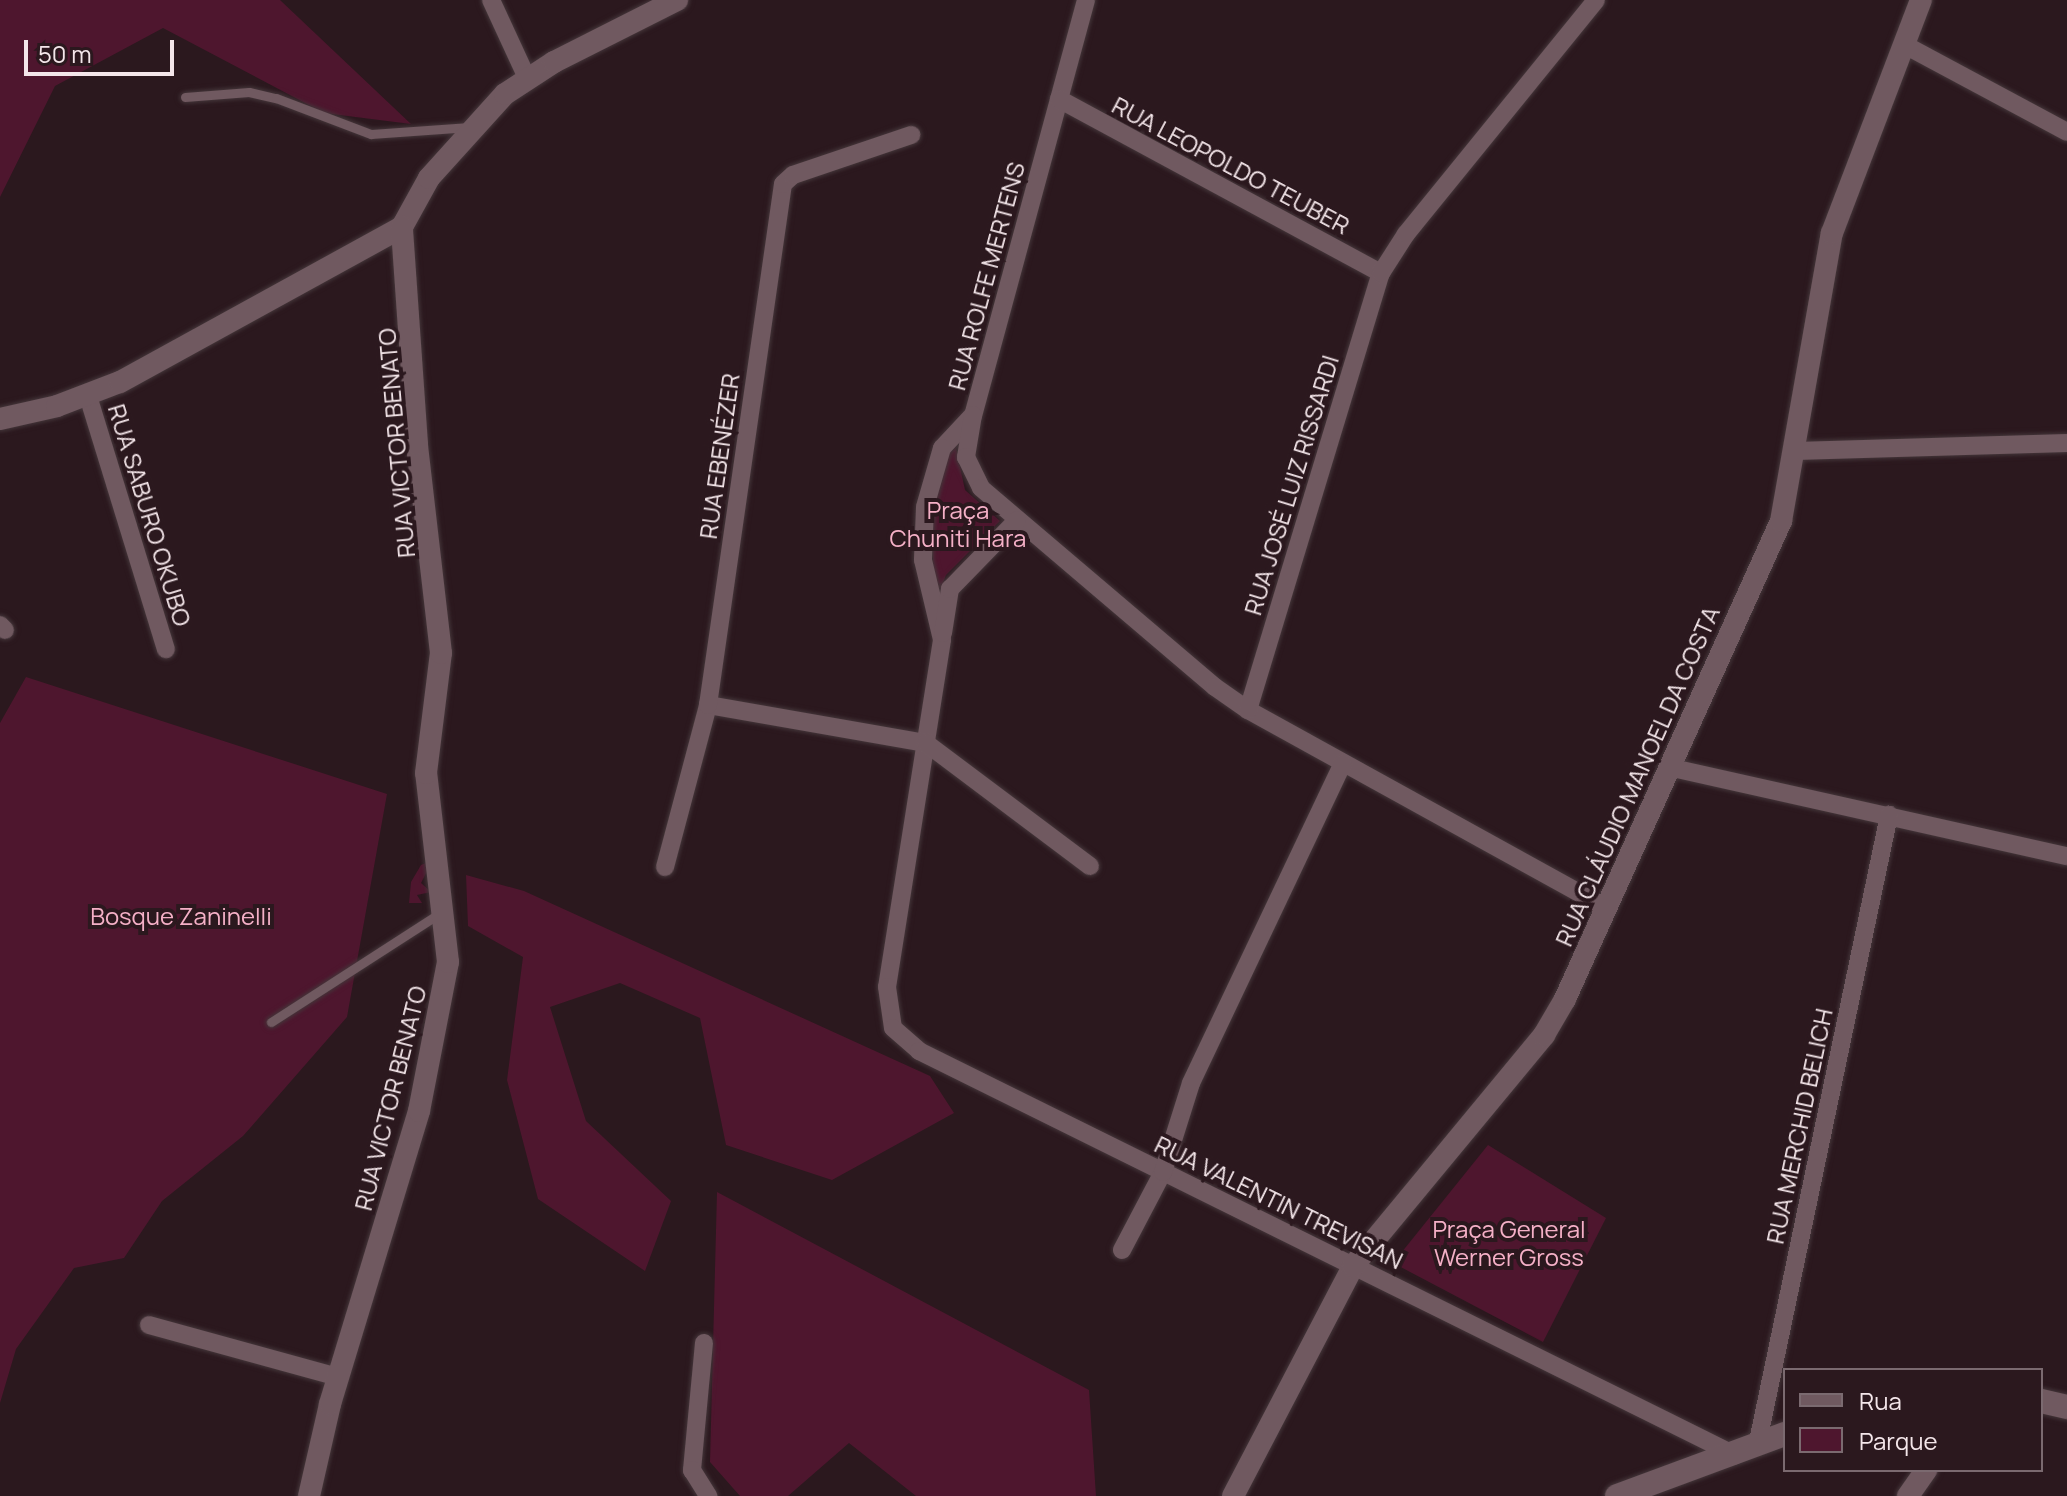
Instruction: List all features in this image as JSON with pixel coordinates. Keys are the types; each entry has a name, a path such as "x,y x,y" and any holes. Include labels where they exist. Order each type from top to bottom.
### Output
{"main road":[{"path":"2043,1401 2067,1407"},
{"path":"1617,1496 1783,1435"}],"street":[{"path":"491,0 527,78"},
{"path":"0,419 88,396 402,227 421,190 470,127 527,78 677,0"},
{"name":"RUA ROLFE MERTENS","path":"893,1028 887,987 942,640 923,560 925,507 942,448 973,415 1086,0"},
{"name":"RUA JOSÉ LUIZ RISSARDI","path":"1248,710 1381,273 1406,234 1596,0"},
{"name":"RUA CLÁUDIO MANOEL DA COSTA","path":"1233,1496 1353,1266 1544,1035 1605,907 1773,541 1796,451 1832,233 1921,0"},
{"path":"1903,44 2067,132"},
{"name":"RUA LEOPOLDO TEUBER","path":"1059,99 1381,273"},
{"name":"RUA EBENÉZER","path":"665,867 708,705 783,184 793,175 911,135"},
{"name":"RUA VICTOR BENATO","path":"309,1496 338,1377 430,1064 448,962 445,910 426,773 441,653 417,444 402,227"},
{"name":"RUA SABURO OKUBO","path":"88,396 166,649"},
{"path":"973,415 966,445 970,470 981,488 1248,710 1605,907"},
{"path":"1796,451 2067,443"},
{"path":"942,640 950,589 1017,520"},
{"path":"708,705 926,743 1090,866"},
{"path":"1122,1250 1163,1172 1191,1083 1343,763"},
{"path":"1668,767 2067,856"},
{"name":"RUA MERCHID BELICH","path":"1746,1450 1889,815"},
{"name":"RUA VALENTIN TREVISAN","path":"893,1028 919,1051 1353,1266 1746,1450"},
{"path":"149,1325 338,1377"},
{"path":"704,1343 692,1470 708,1496"},
{"path":"1908,1496 1925,1472"}],"lane":[{"path":"185,97 249,92 276,98 371,134 470,127"},
{"path":"271,1022 445,910"}],"green space":[{"path":"0,0 280,0 411,124 324,113 163,28 55,86 0,197"},
{"name":"Praça Chuniti Hara","path":"956,448 965,490 1000,521 946,575 936,601 930,519 948,454"},
{"name":"Bosque Zaninelli","path":"26,677 387,794 347,1017 243,1136 162,1201 124,1258 74,1268 16,1349 0,1403 0,723"},
{"path":"433,860 421,883 431,892 417,895 422,903 409,903 411,882 421,865"},
{"path":"466,875 524,891 930,1076 954,1113 832,1180 726,1145 700,1018 620,983 550,1007 586,1121 671,1201 645,1271 538,1199 507,1080 523,957 468,926"},
{"name":"Praça General Werner Gross","path":"1488,1145 1606,1218 1543,1342 1393,1263"},
{"path":"717,1192 1089,1390 1096,1496 916,1496 849,1443 788,1496 740,1496 710,1462"}]}
